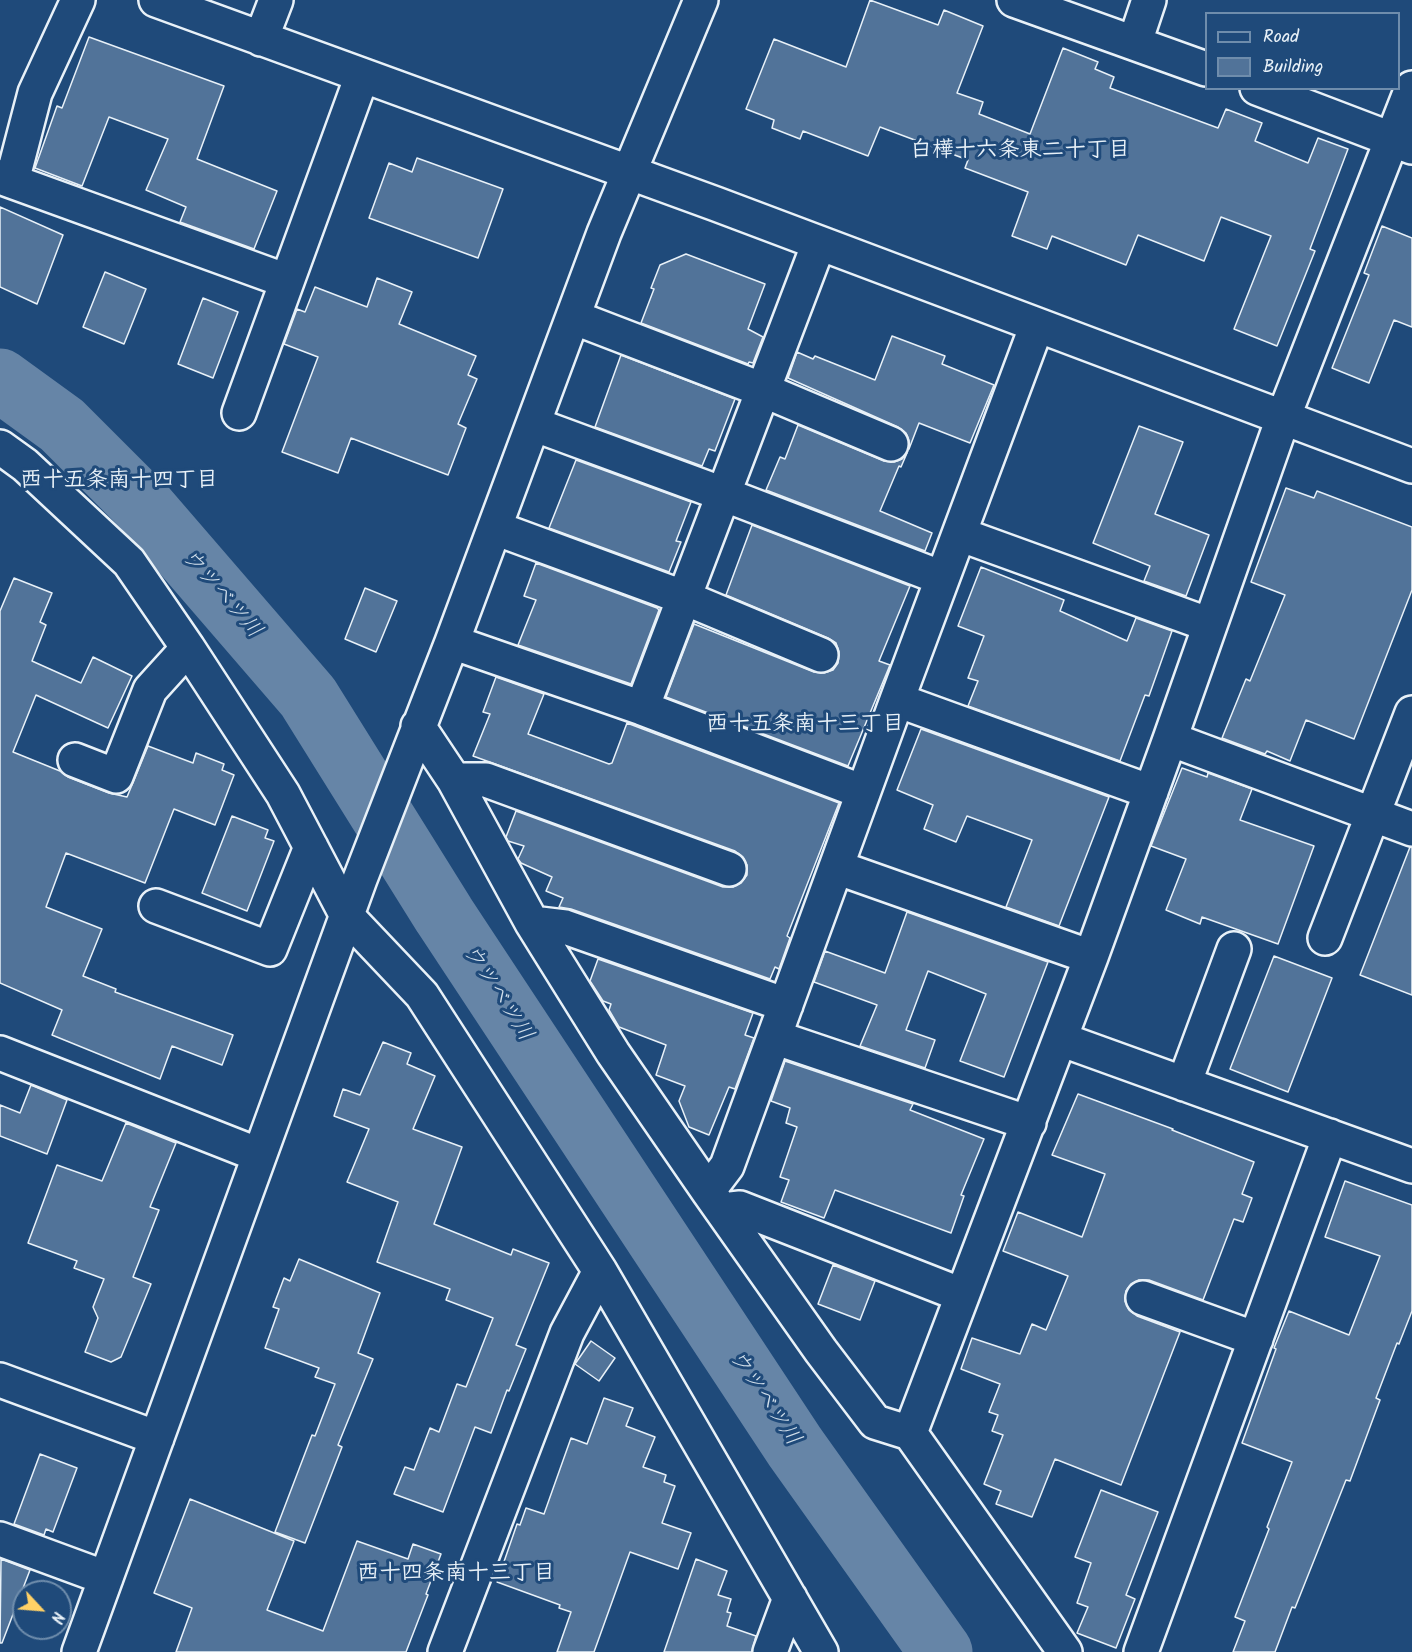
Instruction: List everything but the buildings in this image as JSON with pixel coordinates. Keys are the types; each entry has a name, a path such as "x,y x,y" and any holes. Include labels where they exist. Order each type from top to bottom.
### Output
{"street":[{"path":"78,0 35,93 6,179 287,281"},
{"path":"156,0 629,172 1412,466"},
{"path":"261,39 276,0"},
{"path":"79,1652 360,879 629,172 701,0"},
{"path":"1014,0 1205,69"},
{"path":"1135,42 1149,0"},
{"path":"239,413 362,76"},
{"path":"910,1433 1029,1123 1151,792 1283,418 1402,144 1412,88"},
{"path":"1262,90 1402,144"},
{"path":"642,708 819,243"},
{"path":"573,317 763,390 891,444"},
{"path":"715,1201 863,792 1037,325"},
{"path":"533,424 942,578"},
{"path":"0,447 25,465 129,562 188,648 283,794 347,916 422,995 600,1271 821,1652"},
{"path":"495,528 685,598 821,655"},
{"path":"959,534 1210,625"},
{"path":"452,642 642,708 863,792"},
{"path":"75,760 116,776 150,690 188,648"},
{"path":"897,700 1151,792"},
{"path":"1325,938 1412,713"},
{"path":"418,726 454,780 532,923 613,1053 715,1201 820,1351 875,1422 910,1433 1065,1652"},
{"path":"1170,739 1412,829"},
{"path":"454,780 486,780 729,869"},
{"path":"156,906 270,949 311,847"},
{"path":"836,867 1090,957"},
{"path":"532,923 565,927 786,1005"},
{"path":"1184,1084 1234,949"},
{"path":"774,1037 1029,1123"},
{"path":"1060,1039 1412,1167"},
{"path":"0,1053 259,1155"},
{"path":"1141,1652 1330,1136"},
{"path":"715,1201 740,1208 962,1294"},
{"path":"445,1652 567,1333 600,1271"},
{"path":"1143,1298 1256,1339"},
{"path":"0,1380 157,1438"},
{"path":"0,1539 106,1578"},
{"path":"770,1652 790,1598"}],"waterway":[{"name":"ウツベツ川","path":"0,380 62,425 144,507 308,697 444,915 795,1447 941,1652"}],"district":[{"name":"白樺十六条東二十丁目","path":"1020,152"},
{"name":"西十五条南十四丁目","path":"119,482"},
{"name":"西十五条南十三丁目","path":"805,726"},
{"name":"西十四条南十三丁目","path":"456,1575"}]}
